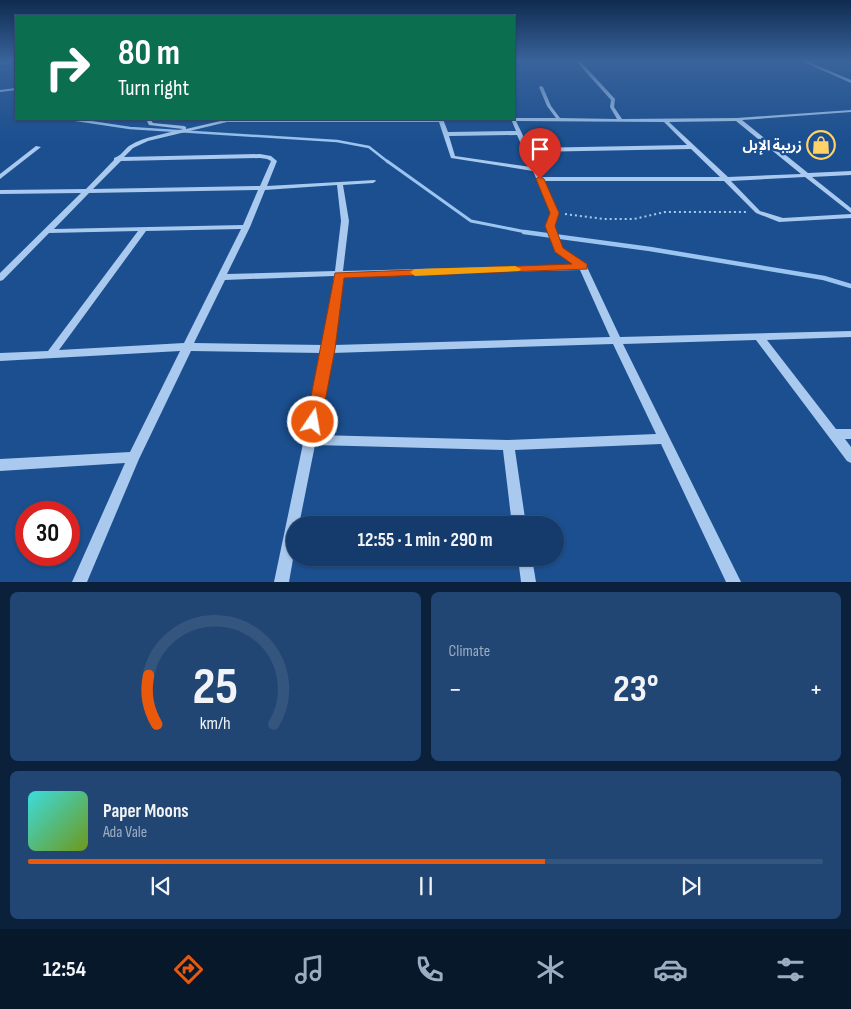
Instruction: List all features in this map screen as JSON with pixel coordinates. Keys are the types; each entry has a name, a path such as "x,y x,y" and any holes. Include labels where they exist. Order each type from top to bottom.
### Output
{"street":[{"path":"541,87 549,106 558,118"},
{"path":"601,87 613,100 612,107 620,119"},
{"path":"0,91 15,89"},
{"path":"515,119 620,119 665,122 851,111"},
{"path":"737,119 851,211"},
{"path":"149,120 152,124 157,125 191,128"},
{"path":"226,122 231,120"},
{"path":"0,278 116,159 131,147 146,140 191,128 226,122 283,120"},
{"path":"441,120 453,157 538,174 726,179 851,173"},
{"path":"513,120 555,213 550,226 559,250 583,266 617,342 734,582"},
{"path":"665,122 758,212 782,220 851,216"},
{"path":"446,134 518,133"},
{"path":"0,177 38,147"},
{"path":"526,150 692,147"},
{"path":"79,582 134,457 246,227 274,162 269,157 116,159"},
{"path":"0,192 263,188 373,181"},
{"path":"281,582 328,349 339,275 345,220 340,184"},
{"path":"46,232 246,227"},
{"path":"50,355 144,229"},
{"path":"222,277 339,275 583,266"},
{"path":"0,357 187,347 328,349 851,334"},
{"path":"759,337 851,457"},
{"path":"834,434 851,434"},
{"path":"310,440 508,445 664,439"},
{"path":"508,445 518,516"},
{"path":"0,465 134,457"},
{"path":"527,566 530,582"}],"path":[{"path":"555,213 634,219 665,212 758,212"}],"waterway":[{"path":"77,120 130,128 337,141 369,147 388,162"},
{"path":"387,161 471,221 530,233"},
{"path":"524,232 530,233"},
{"path":"530,233 650,249 824,278 851,286"}],"slow traffic":[{"path":"415,272 515,269"}],"place":[{"name":"زريبة الإبل","path":"821,145"}],"route":[{"path":"313,422 328,349 339,275 583,266 559,250 552,236 550,226 555,213 540,179"}]}
